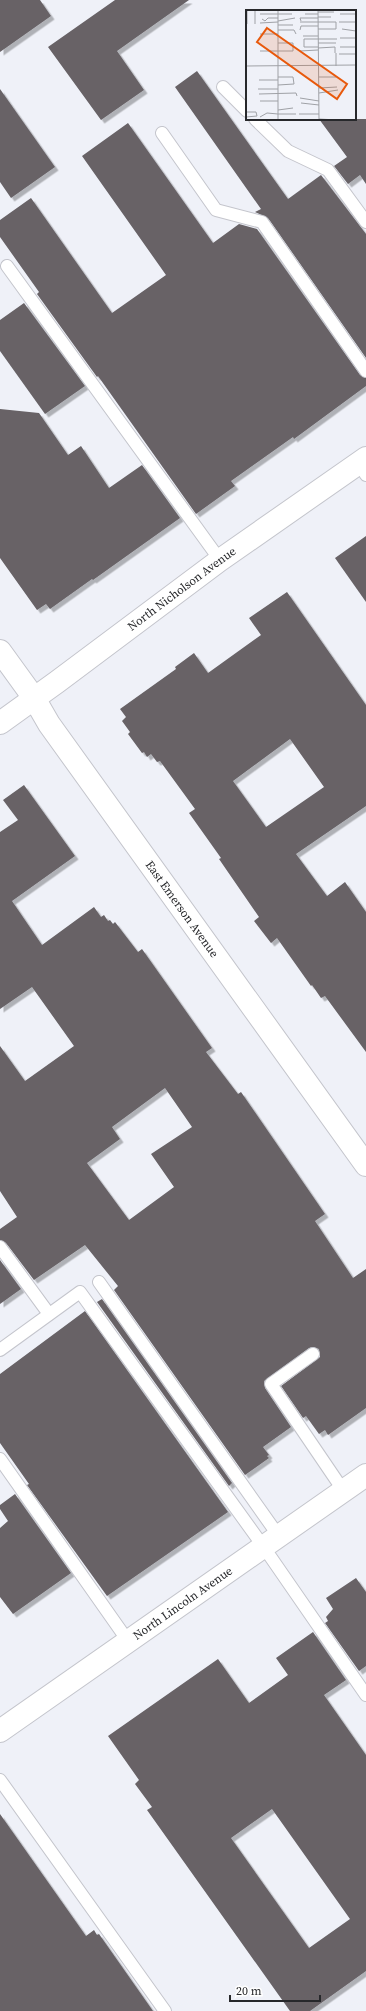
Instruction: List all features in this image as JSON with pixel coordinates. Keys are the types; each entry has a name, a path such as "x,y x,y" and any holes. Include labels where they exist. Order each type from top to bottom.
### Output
{"street":[{"name":"North Nicholson Avenue","path":"0,723 220,560 364,465"},
{"name":"East Emerson Avenue","path":"0,651 34,698 49,724 363,1155"},
{"name":"North Lincoln Avenue","path":"0,1731 366,1475"}],"lane":[{"path":"223,86 246,110"},
{"path":"257,120 288,151 328,170 366,222"},
{"path":"162,133 216,210 262,222 366,371"},
{"path":"7,266 220,560"},
{"path":"0,1247 49,1314"},
{"path":"99,1282 270,1541 366,1695"},
{"path":"0,1350 80,1292 270,1541"},
{"path":"313,1354 271,1384 343,1490"},
{"path":"0,1459 128,1641"},
{"path":"0,1780 165,2011"}],"building":[{"path":"0,0 40,0 51,16 0,52"},
{"path":"115,0 189,0 117,51 144,90 101,120 48,47"},
{"path":"197,71 288,199 321,175 366,234 366,358 268,218 255,212 261,209 175,87"},
{"path":"0,89 55,167 11,198 0,182"},
{"path":"366,119 366,184 360,175 348,184 334,166 347,157 320,120"},
{"path":"128,123 213,243 239,224 257,229 360,375 366,378 366,386 294,439 293,437 231,481 235,486 196,514 98,376 97,377 37,294 39,292 0,237 0,220 31,198 112,313 166,275 82,156"},
{"path":"24,303 85,386 45,414 0,351 0,320"},
{"path":"0,409 39,413 68,455 81,446 109,488 142,465 180,518 50,609 46,604 37,610 0,558"},
{"path":"366,536 366,602 335,558"},
{"path":"287,592 366,705 366,806 296,854 327,896 345,882 366,912 366,1052 325,996 321,998 312,985 311,986 277,938 271,943 254,921 259,917 219,859 221,858 189,813 195,809 160,761 157,762 151,754 147,757 144,752 142,753 128,734 130,732 122,721 126,717 120,709 176,669 175,667 194,653 208,673 261,635 249,618","holes":["290,739 324,787 266,827 233,781"]},
{"path":"24,785 75,856 12,901 42,945 94,907 101,917 104,915 108,921 110,920 113,924 115,922 138,952 142,949 212,1048 206,1052 238,1094 241,1092 325,1214 315,1221 353,1278 366,1269 366,1408 328,1435 325,1430 319,1434 306,1416 303,1418 281,1386 320,1357 319,1349 313,1347 309,1348 264,1381 265,1388 291,1427 263,1447 269,1455 267,1456 269,1458 245,1475 114,1290 118,1286 85,1245 34,1280 6,1243 0,1240 0,1229 17,1217 0,1191 0,1046 25,1081 74,1046 32,987 0,1009 0,832 18,820 3,800","holes":["165,1088 192,1127 151,1154 174,1187 129,1220 87,1163 120,1139 112,1127"]},
{"path":"0,1260 21,1289 0,1304"},
{"path":"102,1299 232,1483 229,1486 97,1302"},
{"path":"85,1311 228,1512 107,1596 27,1485 29,1484 0,1443 0,1374"},
{"path":"15,1494 71,1573 13,1614 0,1597 0,1528 8,1521 0,1509 0,1505"},
{"path":"356,1578 366,1592 366,1666 359,1671 325,1623 328,1621 326,1617 333,1609 326,1598"},
{"path":"313,1632 346,1680 324,1695 366,1755 366,1971 310,2011 290,2011 147,1810 152,1807 135,1784 139,1780 108,1736 218,1659 249,1703 288,1675 276,1658","holes":["272,1809 350,1919 309,1948 231,1838"]},
{"path":"0,1814 86,1936 94,1930 97,1935 99,1934 153,2011 0,2011"}]}
